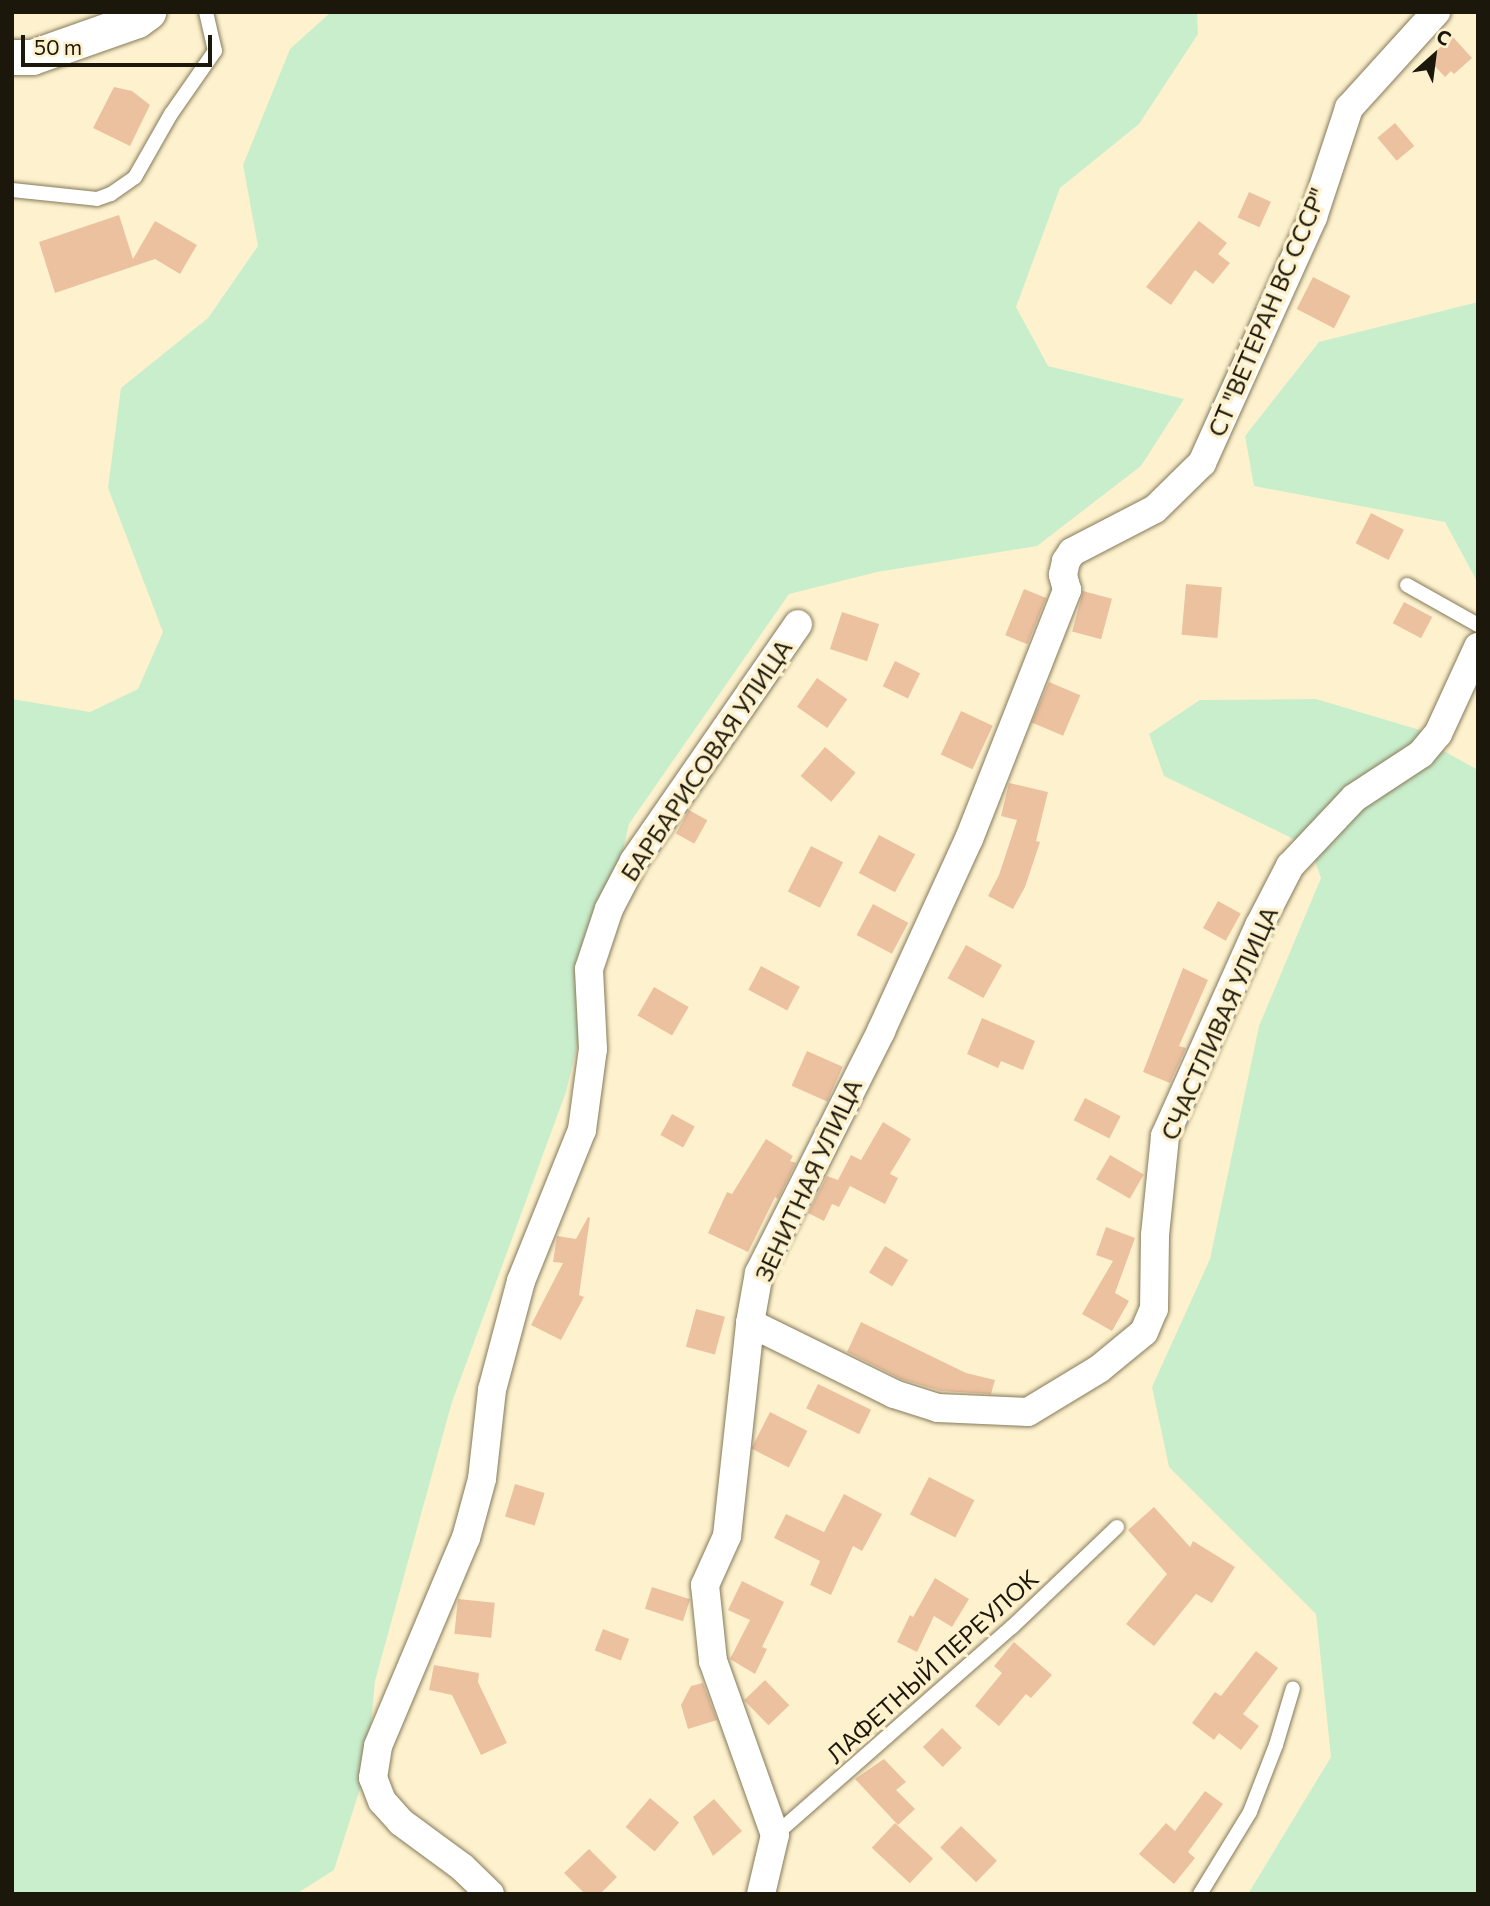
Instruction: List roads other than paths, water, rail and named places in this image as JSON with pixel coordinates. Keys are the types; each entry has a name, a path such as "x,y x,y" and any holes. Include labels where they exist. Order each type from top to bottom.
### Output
{"street":[{"path":"12,57 43,53 137,20 148,12"},
{"name":"СТ \"ВЕТЕРАН ВС СССР\"","path":"1063,576 1063,568 1072,552 1155,509 1202,463 1312,217 1349,108 1436,12"},
{"name":"ЗЕНИТНАЯ УЛИЦА","path":"775,1835 713,1661 705,1585 727,1536 750,1323 759,1273 881,1031 969,839 1067,590 1063,576"},
{"name":"БАРБАРИСОВАЯ УЛИЦА","path":"490,1894 461,1867 401,1822 382,1801 373,1778 377,1746 466,1538 482,1479 492,1390 521,1281 582,1130 593,1049 589,970 609,909 634,861 798,624"},
{"name":"СЧАСТЛИВАЯ УЛИЦА","path":"750,1323 894,1394 938,1408 1028,1412 1099,1369 1144,1332 1154,1309 1155,1235 1165,1136 1259,926 1290,866 1354,798 1421,754 1438,734 1478,648"},
{"path":"761,1894 775,1835"}],"lane":[{"path":"12,190 97,199 111,194 135,177 172,114 215,51 205,12"},
{"path":"1407,585 1478,625"},
{"name":"ЛАФЕТНЫЙ ПЕРЕУЛОК","path":"775,1835 1012,1627 1117,1527"},
{"path":"1200,1894 1250,1812 1276,1745 1293,1688"}]}
